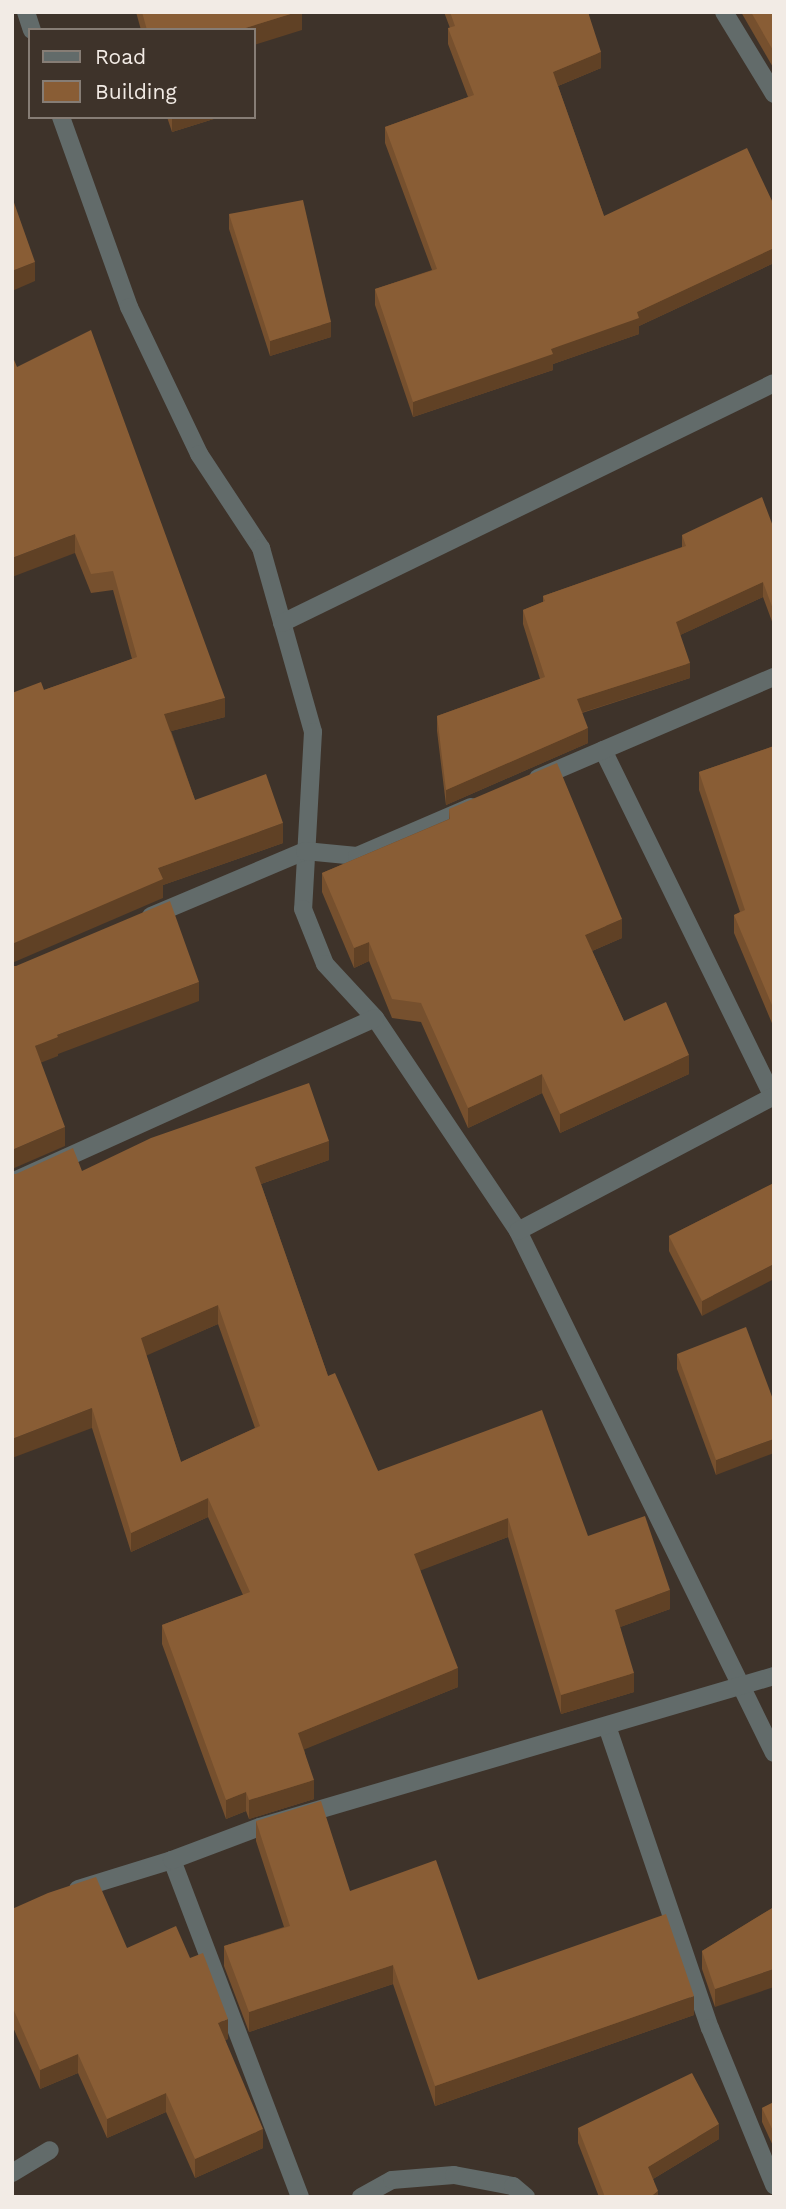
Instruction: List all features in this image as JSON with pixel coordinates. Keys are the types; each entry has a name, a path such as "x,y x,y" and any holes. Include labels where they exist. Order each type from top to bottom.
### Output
{"street":[{"path":"723,12 774,94"},
{"path":"62,119 129,307 199,454 261,548 313,732 303,909 325,964 375,1018 518,1231 774,1753"},
{"path":"282,623 774,383"},
{"path":"517,788 774,677"},
{"path":"518,1231 773,1096 603,751"},
{"path":"140,921 305,851 357,856 492,798"},
{"path":"12,1182 375,1018"},
{"path":"62,1895 173,1860 260,1827 774,1676"},
{"path":"607,1726 710,2028 774,2185"},
{"path":"173,1860 300,2197"},
{"path":"12,2172 50,2150"},
{"path":"361,2197 392,2180 454,2175 513,2186 526,2197"}],"building":[{"path":"142,12 297,12 245,28 146,28"},
{"path":"450,12 588,12 601,52 553,72 604,216 747,148 774,205 774,248 637,312 639,318 551,349 553,354 413,402 375,289 437,269 385,127 474,95 448,28 455,26"},
{"path":"751,12 774,12 774,52"},
{"path":"12,197 35,262 12,271"},
{"path":"303,200 331,322 270,341 229,214"},
{"path":"91,330 225,698 164,714 195,800 266,774 283,823 158,868 163,879 12,944 12,693 41,682 44,690 137,657 113,571 91,574 75,534 12,558 12,355 17,367"},
{"path":"762,497 774,529 774,612 763,582 676,622 690,663 577,699 588,728 446,790 437,716 545,677 523,610 545,601 543,596 686,546 682,535"},
{"path":"774,746 774,1010 734,915 745,910 699,772"},
{"path":"557,763 622,919 585,935 624,1021 666,1002 689,1055 560,1114 542,1074 468,1108 421,1003 392,999 369,942 354,948 322,873 450,819 449,809"},
{"path":"170,901 199,982 57,1035 58,1037 35,1046 65,1127 12,1150 12,966"},
{"path":"309,1083 329,1141 255,1167 328,1376 335,1373 378,1471 542,1410 588,1536 645,1516 670,1590 615,1610 634,1673 561,1695 508,1518 414,1554 458,1668 298,1733 314,1780 249,1800 246,1792 226,1800 162,1625 250,1592 208,1498 131,1533 92,1408 12,1439 12,1174 73,1148 82,1171 151,1138","holes":["218,1305 260,1426 181,1462 141,1338"]},
{"path":"774,1183 774,1264 702,1301 669,1236"},
{"path":"746,1327 774,1402 774,1439 716,1460 677,1354"},
{"path":"321,1801 350,1891 436,1860 478,1980 666,1914 694,1996 435,2086 393,1965 249,2012 224,1946 290,1926 256,1821"},
{"path":"96,1877 127,1948 176,1926 190,1958 203,1953 228,2019 218,2023 263,2129 195,2159 166,2093 107,2119 78,2054 40,2070 12,2006 12,1909 48,1893"},
{"path":"774,1907 774,1969 715,1989 702,1951"},
{"path":"692,2073 719,2124 648,2167 658,2191 650,2197 605,2197 578,2128"},
{"path":"774,2102 774,2133 762,2108"}]}
